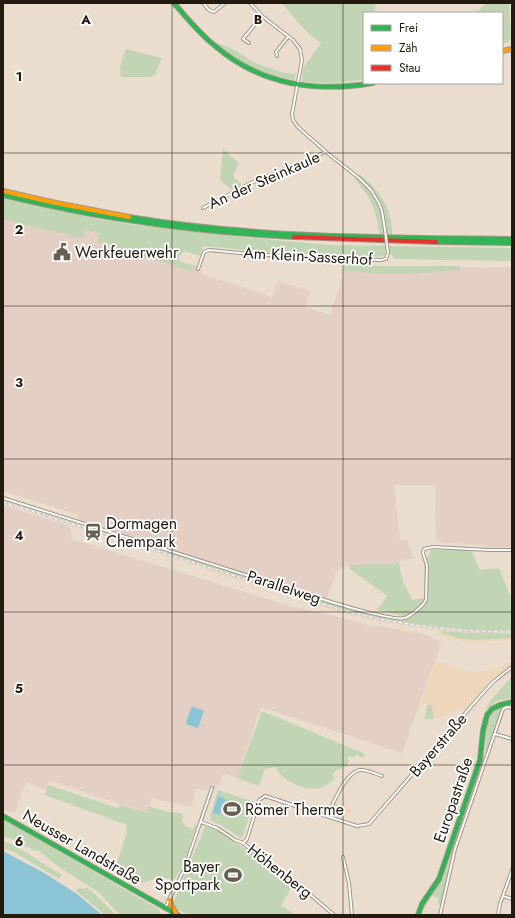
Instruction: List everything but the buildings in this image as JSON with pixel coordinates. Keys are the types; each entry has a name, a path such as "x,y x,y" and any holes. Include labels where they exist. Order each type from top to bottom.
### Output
{"main road":[{"path":"174,3 208,40 231,58 263,76 297,85 317,88 337,88 366,84"},
{"path":"3,191 65,206 216,228 293,234 372,237 512,239"},
{"path":"3,195 109,218 227,233 293,238 372,241 512,243"},
{"name":"Europastraße","path":"419,915 422,904 438,879 480,760 483,746 483,726 485,717 498,705 512,702"},
{"name":"Neusser Landstraße","path":"3,816 178,915"},
{"path":"170,900 172,907 178,915"}],"street":[{"path":"203,3 209,10 214,12 226,3"},
{"path":"250,3 262,16 297,45 302,54 297,85"},
{"path":"249,44 242,38 262,16"},
{"path":"276,56 276,52 288,36"},
{"name":"Am Klein-Sasserhof","path":"198,269 204,252 209,250 260,255 386,259 388,253 382,212 379,203 371,190 359,178 326,152 293,120 292,114 297,85"},
{"name":"An der Steinkaule","path":"202,208 250,183 326,152"},
{"name":"Parallelweg","path":"3,498 331,602 403,618 426,602 427,566 423,553 426,547 512,550"},
{"name":"Bayerstraße","path":"328,816 358,826 365,826 372,822 488,687 512,667"},
{"path":"440,915 455,850 495,734 505,707 512,708"},
{"path":"495,734 512,739"},
{"path":"243,842 247,838 262,797 268,797 328,816 336,797 348,779 356,772 362,770 382,776"},
{"path":"165,908 184,870 212,788"},
{"name":"Höhenberg","path":"201,822 217,828 236,840 243,842 277,871 305,890 334,915"},
{"path":"343,857 349,887 352,915"},
{"path":"498,915 512,870"},
{"path":"503,896 512,899"}],"shaded area":[{"path":"3,219 82,238 84,230 99,234 98,242 191,270 192,267 202,270 201,273 205,275 272,297 278,281 310,291 305,307 330,315 346,266 383,269 512,267 512,547 488,547 485,545 436,542 435,485 394,485 400,540 408,540 408,544 414,558 394,564 342,566 337,571 326,599 77,519 78,515 3,491"},
{"path":"3,505 70,526 72,539 290,606 347,619 373,627 374,625 429,635 434,639 441,641 402,753 261,707 237,778 224,773 220,785 217,785 215,789 206,789 204,791 196,788 191,807 152,798 146,813 49,780 46,790 26,782 14,814 3,809"},
{"path":"207,567 324,604 369,616 440,628 512,631 512,634 503,634 441,631 453,637 474,640 512,638 512,640 465,642 446,637 439,633 439,631 369,620 324,608 205,570"},
{"path":"435,661 475,672 494,670 512,661 512,664 490,682 465,709 462,707 451,714 432,719 434,717 429,704 421,704"},
{"path":"334,802 353,809 351,813 347,813 345,818 330,814"}],"green space":[{"path":"282,3 376,3 374,12 363,12 363,80 335,83 302,82 303,68 321,43 295,19"},
{"path":"486,3 509,3 511,36 509,42 503,44 503,12 477,12"},
{"path":"217,43 233,49 255,63 285,73 296,74 294,80 272,76 257,70 236,58"},
{"path":"126,49 162,58 155,75 149,77 121,77 120,66"},
{"path":"223,149 239,163 233,176 242,185 232,191 220,180"},
{"path":"359,174 372,186 383,200 390,216 392,234 379,235 375,211 369,198 354,179"},
{"path":"3,198 99,219 212,234 329,245 512,248 512,261 395,259 386,249 385,255 378,257 356,257 291,254 203,246 200,256 184,251 179,256 181,262 196,266 195,268 192,267 191,271 98,242 99,234 85,230 82,238 3,219"},
{"path":"345,263 378,266 460,266 460,270 406,274 374,274 347,270 343,274"},
{"path":"431,550 471,550 480,570 499,568 512,600 512,631 440,628 369,616 324,604 167,554 168,551 256,580 344,606 405,619 408,617 377,610 387,596 350,569 350,565 394,564 399,562 404,582 413,600 425,598 424,564"},
{"path":"440,631 512,634 512,638 475,640 457,638"},
{"path":"512,676 512,698 497,701 485,710 488,704"},
{"path":"428,704 431,705 434,717 433,719 424,719"},
{"path":"504,707 456,842 441,904 439,905 438,903 439,898 432,896 424,909 425,912 423,909 443,877 485,755 486,727 489,718 493,712"},
{"path":"262,711 365,755 363,758 357,755 354,758 349,756 347,758 349,761 346,767 336,770 332,775 335,778 323,787 309,788 296,785 282,776 275,767 265,769 259,786 237,778"},
{"path":"48,785 118,808 120,805 146,813 149,806 168,812 180,813 183,815 182,822 185,826 193,829 196,821 196,826 187,854 178,875 174,880 162,877 142,883 139,882 140,880 116,866 127,831 127,825 45,795"},
{"name":"Römer Therme","path":"218,790 254,802 242,839 221,825 210,820"},
{"path":"3,819 157,908 160,911 160,915 120,915 97,891 59,867 39,851 33,850 9,838 3,837"},
{"name":"Bayer Sportpark","path":"205,826 217,830 247,850 293,885 281,906 296,915 188,915 177,909 173,904"},
{"path":"3,841 12,844 62,875 59,879 14,852 3,848"},
{"path":"87,888 116,915 105,915 76,891 77,889"}],"water":[{"path":"192,706 204,711 198,728 188,725 186,722"},
{"path":"218,796 227,800 224,802 226,804 226,808 222,807 220,815 213,813"},
{"path":"3,851 46,874 77,894 102,915 3,915"}],"railway":[{"path":"3,502 345,611 428,627 470,631 512,632"}],"traffic: fast":[{"path":"174,3 198,30 214,45 232,59 250,69 289,83 309,86 330,87 366,84"},
{"path":"3,195 112,218 211,231 294,237"},
{"path":"129,217 224,229 320,236 512,239"},
{"path":"436,242 512,243"},
{"path":"418,915 422,904 439,879 480,760 483,731 487,715 492,709 512,702"},
{"path":"3,816 178,915"}],"traffic: slow":[{"path":"503,51 512,49"},
{"path":"3,191 129,217"},
{"path":"170,900 176,913"}],"traffic: jam":[{"path":"294,237 436,242"}],"place":[{"name":"Werkfeuerwehr","path":"62,252"},
{"name":"Dormagen Chempark","path":"93,532"},
{"name":"Römer Therme","path":"232,809"},
{"name":"Bayer Sportpark","path":"233,875"}]}
